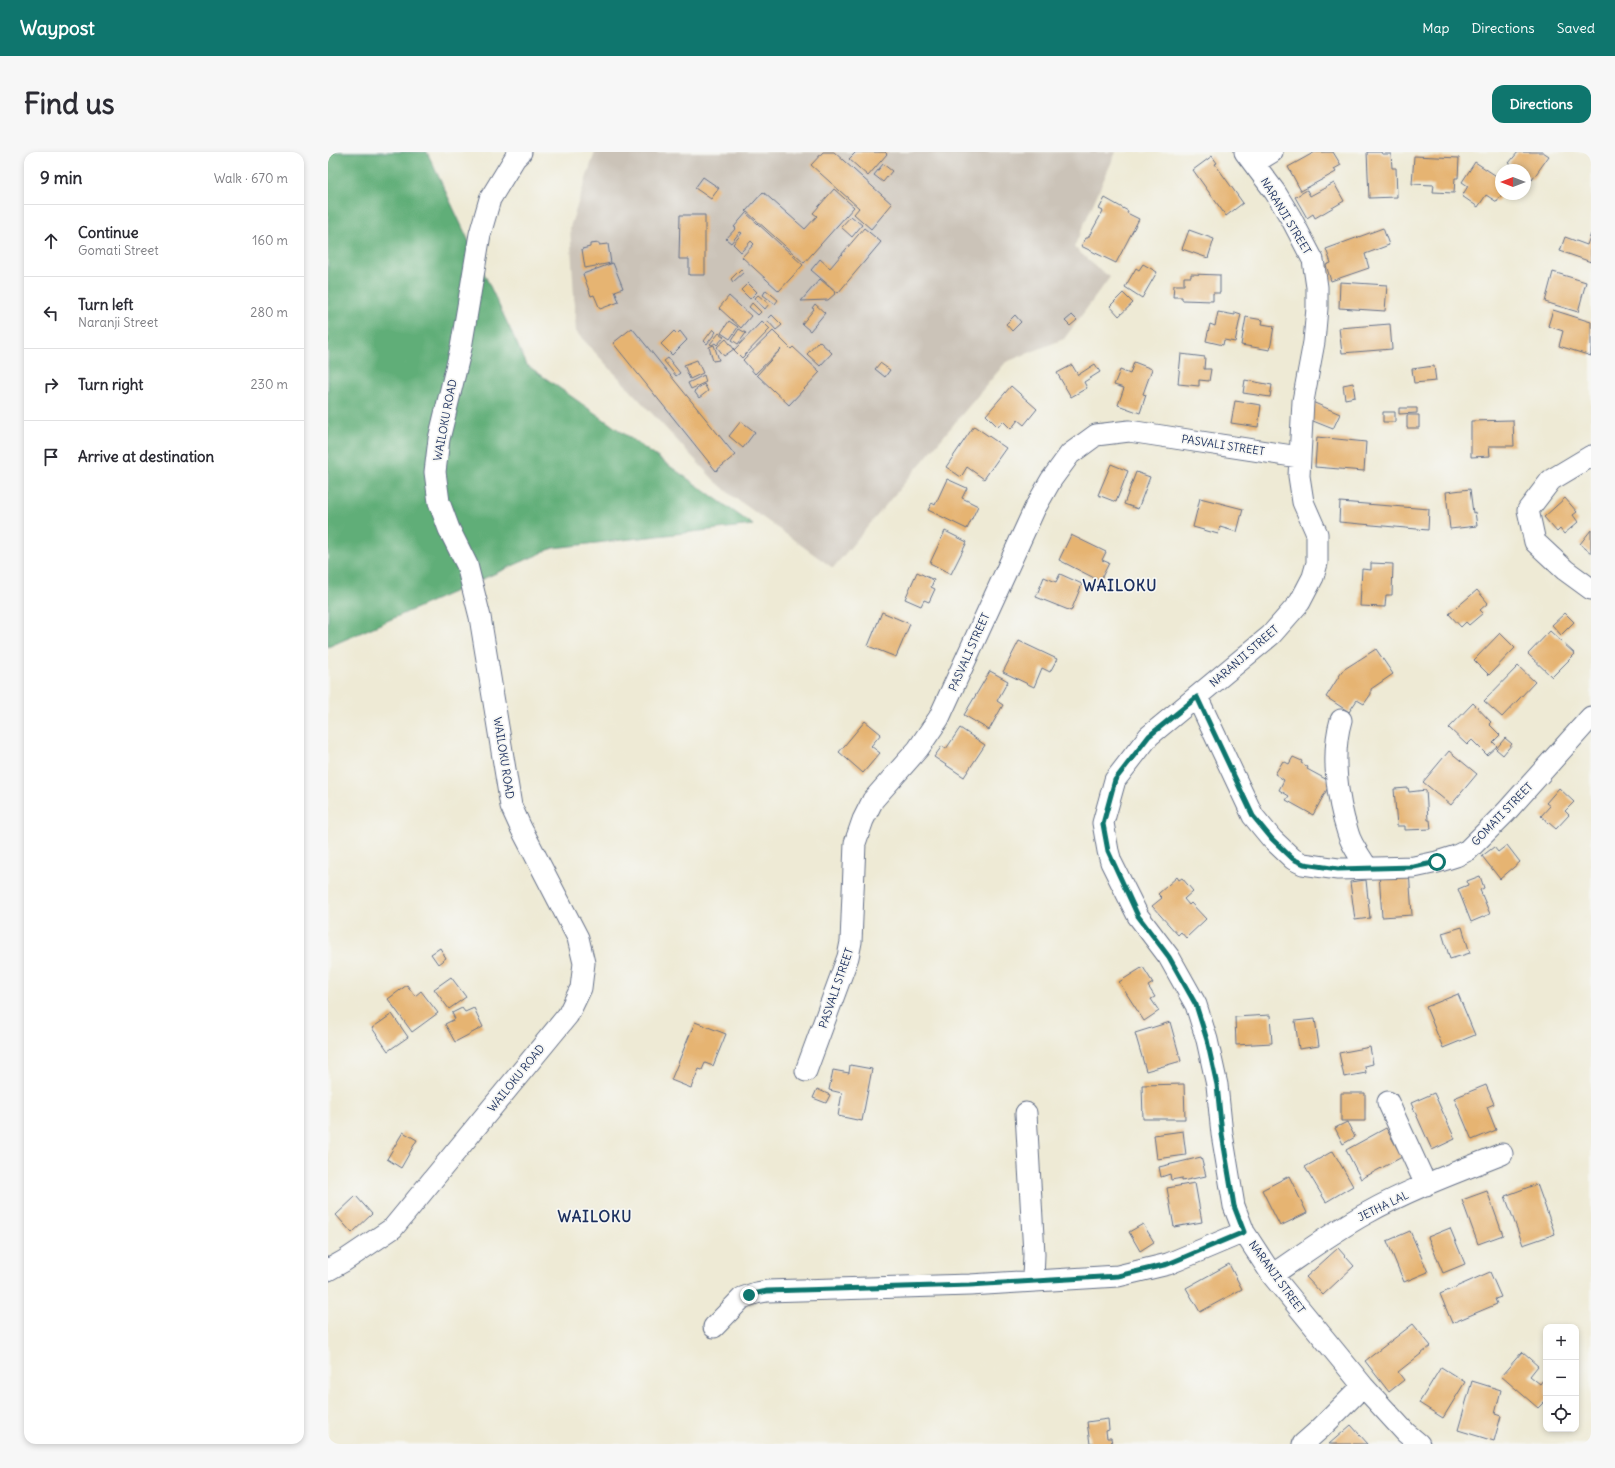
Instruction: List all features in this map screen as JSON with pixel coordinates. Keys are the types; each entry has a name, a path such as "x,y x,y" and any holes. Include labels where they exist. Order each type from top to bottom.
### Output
{"street":[{"name":"WAILOKU ROAD","path":"328,1270 393,1228 568,1015 581,988 584,963 578,938 521,828 512,806 480,617 467,564 449,529 439,502 435,472 439,439 461,348 480,234 490,199 515,158 521,152"},
{"path":"1249,158 1272,152"},
{"name":"NARANJI STREET","path":"1249,158 1274,192 1313,260 1317,288 1317,308 1314,342 1303,401 1299,476 1303,502 1317,534 1317,563 1313,577 1300,602 1271,635 1149,736 1115,780 1103,824 1108,851 1138,916 1169,957 1196,1005 1207,1040 1217,1085 1222,1134 1234,1206 1244,1232 1272,1275 1363,1386 1406,1433 1419,1444"},
{"name":"PASVALI STREET","path":"806,1072 848,957 852,942 855,843 863,820 873,800 918,749 939,718 1035,508 1051,480 1070,454 1096,435 1129,431 1299,457"},
{"path":"1591,456 1551,480 1528,510 1535,542 1565,570 1591,589"},
{"name":"GOMATI STREET","path":"1197,697 1253,816 1272,839 1293,859 1304,864 1338,869 1414,867 1437,862 1456,856 1468,850 1506,812 1591,717"},
{"path":"1341,720 1336,736 1337,773 1340,795 1348,834 1367,868"},
{"path":"1388,1102 1426,1185"},
{"path":"1026,1113 1034,1254 1033,1281"},
{"name":"JETHA LAL","path":"1272,1275 1350,1222 1368,1212 1426,1185 1502,1154"},
{"path":"714,1327 742,1298 767,1291 970,1285 1118,1276 1168,1264 1244,1232"},
{"path":"1303,1444 1363,1386"}],"shaded area":[{"path":"595,152 1116,152 1074,247 1110,277 1064,339 1006,362 833,568 731,495 714,480 576,332 570,227"}],"green space":[{"path":"328,152 427,152 527,365 753,525 553,548 328,647"}],"building":[{"path":"823,152 834,152 892,204 871,229 854,214 859,208 811,165"},
{"path":"856,152 885,152 887,154 868,176 849,159"},
{"path":"1315,152 1333,152 1341,165 1334,169 1336,172 1301,191 1288,167"},
{"path":"1367,152 1391,154 1392,168 1396,168 1397,197 1369,198"},
{"path":"1518,152 1543,152 1549,156 1532,180 1531,164 1509,163"},
{"path":"1212,156 1217,163 1215,164 1243,203 1226,216 1193,170"},
{"path":"1414,156 1459,158 1458,178 1455,178 1454,193 1433,192 1434,185 1412,184"},
{"path":"1475,162 1495,175 1495,200 1498,200 1497,202 1486,195 1478,207 1462,196 1468,186 1462,182"},
{"path":"883,164 892,171 883,182 874,175"},
{"path":"703,177 719,188 711,199 695,188"},
{"path":"1334,183 1344,201 1315,218 1313,214 1307,218 1295,197 1307,190 1310,196"},
{"path":"834,189 854,207 804,263 746,211 763,192 805,229 817,216 813,213"},
{"path":"1105,198 1128,211 1127,213 1139,219 1116,263 1081,246 1086,238 1088,238 1103,211 1099,209"},
{"path":"746,213 803,265 779,291 742,257 754,244 751,241 741,252 733,244 742,233 740,232 731,243 726,239 736,228 734,227"},
{"path":"680,215 705,215 705,275 689,275 689,259 679,259"},
{"path":"851,216 862,225 852,237 841,227"},
{"path":"864,228 881,242 838,293 811,270 820,259 830,268"},
{"path":"1383,228 1389,245 1365,254 1369,268 1331,281 1326,265 1331,263 1326,249"},
{"path":"1189,230 1214,239 1208,258 1182,249"},
{"path":"1591,234 1591,262 1560,251 1565,237 1587,245"},
{"path":"599,243 599,245 608,244 611,263 585,268 582,249 590,247 590,244"},
{"path":"613,263 623,288 615,291 619,302 600,309 594,295 591,296 583,274"},
{"path":"1143,264 1157,272 1142,298 1125,287 1136,268 1139,270"},
{"path":"741,269 744,272 733,282 731,279"},
{"path":"1553,272 1586,282 1578,312 1545,302"},
{"path":"1191,274 1220,275 1220,293 1213,293 1213,301 1182,300 1182,297 1173,297 1174,285 1184,285 1184,277 1191,277"},
{"path":"820,279 836,293 828,300 801,301"},
{"path":"1340,282 1387,285 1385,311 1339,308"},
{"path":"748,283 757,292 750,299 741,290"},
{"path":"766,290 778,300 775,304 763,295"},
{"path":"1123,293 1133,303 1119,316 1110,306"},
{"path":"758,295 769,304 765,309 754,299"},
{"path":"729,296 751,316 741,328 719,308"},
{"path":"752,303 761,312 758,315 749,307"},
{"path":"815,304 825,313 810,331 802,324 814,309 812,308"},
{"path":"1553,310 1591,322 1591,356 1559,346 1563,331 1548,326"},
{"path":"1218,312 1235,315 1235,312 1241,314 1235,342 1224,340 1223,345 1206,341 1210,324 1215,326"},
{"path":"772,315 782,325 776,330 767,320"},
{"path":"1015,315 1021,322 1012,331 1006,324"},
{"path":"1072,315 1077,320 1070,326 1065,321"},
{"path":"1246,317 1263,320 1262,324 1274,326 1270,350 1241,345"},
{"path":"729,321 738,327 730,339 721,333"},
{"path":"762,321 770,329 742,358 734,350"},
{"path":"1390,324 1392,349 1342,353 1339,328"},
{"path":"632,328 735,455 716,471 613,343"},
{"path":"713,329 716,332 707,344 704,341"},
{"path":"739,329 746,333 738,344 732,340"},
{"path":"674,331 677,334 680,331 687,340 672,355 661,344"},
{"path":"773,331 791,349 793,347 820,372 789,405 757,375 781,349 755,374 743,360"},
{"path":"719,333 724,337 717,345 715,343 712,345 710,344"},
{"path":"726,339 734,349 724,356 717,347"},
{"path":"819,341 832,353 820,366 807,354"},
{"path":"714,345 719,360 713,361 709,347"},
{"path":"1181,354 1205,357 1204,369 1211,369 1209,381 1199,380 1199,386 1178,384"},
{"path":"668,358 680,373 676,376 664,361"},
{"path":"697,360 703,373 690,379 684,365"},
{"path":"1134,362 1152,369 1143,394 1146,395 1140,413 1118,405 1124,388 1114,385 1120,370 1130,374"},
{"path":"880,363 890,370 885,377 875,369"},
{"path":"1095,364 1100,372 1084,382 1087,388 1071,397 1057,373 1072,365 1078,375"},
{"path":"1434,366 1436,381 1414,383 1412,369"},
{"path":"704,375 706,382 691,389 688,383"},
{"path":"1245,380 1272,385 1270,397 1243,393"},
{"path":"1353,383 1355,397 1345,399 1343,385"},
{"path":"704,384 708,391 699,398 694,391"},
{"path":"1011,386 1037,409 1024,425 1018,420 1011,429 1003,421 998,427 986,415"},
{"path":"1235,401 1261,405 1258,427 1231,423"},
{"path":"1310,401 1340,414 1333,429 1303,417"},
{"path":"1399,408 1417,408 1417,413 1399,414"},
{"path":"1383,412 1395,412 1395,422 1383,422"},
{"path":"1407,415 1419,415 1419,428 1407,428"},
{"path":"1513,420 1514,446 1489,446 1490,456 1471,457 1471,421"},
{"path":"741,421 755,432 743,448 729,436"},
{"path":"974,426 1006,448 984,479 967,467 961,477 946,467"},
{"path":"1317,437 1366,442 1364,471 1315,467"},
{"path":"1111,464 1128,471 1116,502 1098,495"},
{"path":"1136,472 1150,477 1138,509 1124,504"},
{"path":"947,479 967,488 962,498 978,506 967,529 928,510 932,503 935,505"},
{"path":"1470,489 1473,513 1475,512 1477,526 1450,529 1446,492"},
{"path":"1200,498 1243,509 1237,532 1220,527 1218,534 1193,527"},
{"path":"1565,498 1577,512 1573,515 1578,522 1564,534 1560,529 1557,532 1544,517"},
{"path":"1340,502 1429,509 1428,530 1339,522"},
{"path":"1591,530 1591,553 1580,544"},
{"path":"945,531 967,542 951,574 930,563"},
{"path":"1071,535 1106,552 1102,560 1109,563 1100,581 1059,560"},
{"path":"1371,563 1393,564 1392,595 1386,595 1385,607 1360,606 1362,569 1371,570"},
{"path":"917,572 934,580 931,587 935,589 929,602 924,600 921,606 905,599"},
{"path":"1060,574 1082,584 1071,611 1036,597 1044,577 1056,582"},
{"path":"1477,590 1488,603 1480,610 1483,613 1469,625 1466,622 1461,627 1449,614"},
{"path":"882,612 910,624 896,657 868,646"},
{"path":"1565,613 1574,622 1561,635 1552,625"},
{"path":"1550,631 1575,654 1552,677 1528,654"},
{"path":"1500,633 1515,648 1489,675 1474,660"},
{"path":"1019,641 1057,659 1050,672 1042,668 1034,687 1003,672"},
{"path":"1376,649 1393,674 1371,689 1371,694 1364,704 1357,700 1349,712 1326,697 1343,670"},
{"path":"1518,666 1535,682 1502,717 1484,701"},
{"path":"990,671 1008,681 997,701 1003,705 989,730 964,715"},
{"path":"1473,703 1491,722 1489,724 1500,735 1493,742 1497,746 1487,755 1472,740 1467,745 1449,728"},
{"path":"865,721 881,734 871,746 880,753 863,773 839,752"},
{"path":"960,728 985,745 964,777 934,757 942,746 946,749"},
{"path":"1505,738 1512,744 1503,755 1496,749"},
{"path":"1449,751 1477,774 1451,805 1423,782"},
{"path":"1293,757 1302,761 1301,763 1308,767 1307,769 1331,782 1313,815 1286,800 1289,796 1279,790 1284,780 1275,774 1283,761 1289,764"},
{"path":"1408,788 1409,792 1426,790 1428,820 1430,820 1431,829 1405,830 1405,826 1397,826 1394,789"},
{"path":"1559,788 1574,802 1565,811 1569,815 1556,829 1541,816 1550,806 1546,803"},
{"path":"1507,845 1520,862 1500,879 1482,856 1494,847 1498,852"},
{"path":"1409,871 1412,915 1382,917 1379,873"},
{"path":"1480,876 1484,888 1480,890 1490,914 1471,922 1458,889 1468,885 1467,881"},
{"path":"1177,877 1179,880 1182,878 1193,891 1184,899 1189,905 1191,903 1206,919 1186,938 1181,932 1178,935 1152,906 1162,898 1158,894"},
{"path":"1366,880 1370,918 1355,920 1350,882"},
{"path":"1462,927 1470,953 1450,959 1442,933"},
{"path":"440,948 446,958 438,964 431,954"},
{"path":"1143,967 1153,983 1148,986 1155,997 1151,999 1159,1011 1144,1021 1119,982"},
{"path":"451,977 466,997 449,1009 434,989"},
{"path":"407,985 415,996 421,991 438,1013 412,1032 388,999"},
{"path":"1458,994 1475,1035 1443,1048 1426,1007"},
{"path":"462,1008 465,1012 474,1008 483,1027 455,1042 445,1024 455,1019 452,1013"},
{"path":"392,1014 408,1037 388,1051 372,1028"},
{"path":"1270,1015 1272,1043 1236,1045 1235,1017"},
{"path":"1315,1019 1319,1046 1299,1049 1295,1021"},
{"path":"695,1022 726,1034 713,1066 705,1063 702,1070 699,1069 691,1088 671,1080"},
{"path":"1170,1022 1181,1061 1146,1071 1135,1033"},
{"path":"1370,1047 1373,1064 1365,1066 1366,1073 1344,1077 1339,1053"},
{"path":"850,1065 872,1069 862,1121 838,1116 842,1093 829,1090 833,1070 849,1073"},
{"path":"1184,1084 1185,1119 1143,1119 1142,1085"},
{"path":"1486,1085 1494,1104 1487,1107 1496,1130 1472,1140 1454,1098"},
{"path":"817,1089 830,1095 826,1103 813,1098"},
{"path":"1341,1093 1365,1093 1365,1121 1341,1121"},
{"path":"1434,1093 1455,1139 1432,1150 1411,1103"},
{"path":"1347,1122 1355,1137 1343,1144 1335,1128"},
{"path":"1386,1128 1402,1157 1361,1179 1346,1150"},
{"path":"1183,1131 1186,1155 1157,1159 1154,1135"},
{"path":"403,1132 417,1140 401,1168 387,1159"},
{"path":"1333,1151 1353,1186 1326,1202 1305,1167"},
{"path":"1201,1157 1206,1176 1182,1181 1182,1178 1171,1180 1170,1174 1161,1177 1159,1167"},
{"path":"1289,1176 1307,1213 1280,1226 1262,1190"},
{"path":"1195,1183 1202,1222 1174,1227 1167,1188"},
{"path":"1537,1184 1555,1234 1523,1245 1505,1196"},
{"path":"1487,1191 1503,1235 1478,1244 1462,1200"},
{"path":"356,1196 372,1214 352,1233 336,1215"},
{"path":"1143,1224 1154,1242 1140,1251 1129,1232"},
{"path":"1450,1228 1465,1264 1443,1273 1428,1237"},
{"path":"1410,1231 1428,1272 1404,1282 1387,1241"},
{"path":"1338,1248 1354,1266 1323,1295 1306,1277"},
{"path":"1229,1264 1242,1289 1200,1312 1186,1288"},
{"path":"1490,1272 1501,1297 1495,1299 1497,1304 1452,1323 1440,1294"},
{"path":"1413,1324 1431,1346 1398,1372 1404,1380 1389,1392 1365,1361"},
{"path":"1522,1352 1538,1366 1530,1376 1540,1384 1543,1380 1543,1403 1538,1408 1501,1376"},
{"path":"1441,1367 1465,1382 1443,1418 1419,1403"},
{"path":"1472,1381 1501,1390 1495,1414 1501,1416 1494,1441 1458,1430"},
{"path":"1108,1419 1109,1430 1106,1431 1107,1438 1111,1438 1112,1444 1090,1444 1087,1422"},
{"path":"1351,1425 1368,1444 1329,1444"}],"district":[{"name":"WAILOKU","path":"1120,586"},
{"name":"WAILOKU","path":"595,1217"}],"route":[{"path":"749,1295 767,1291 970,1285 1118,1276 1168,1264 1244,1232 1234,1206 1222,1134 1217,1085 1207,1040 1196,1005 1169,957 1138,916 1112,862 1108,851 1103,824 1115,780 1129,760 1149,736 1197,697 1253,816 1272,839 1293,859 1304,864 1338,869 1414,867 1437,862"}]}
